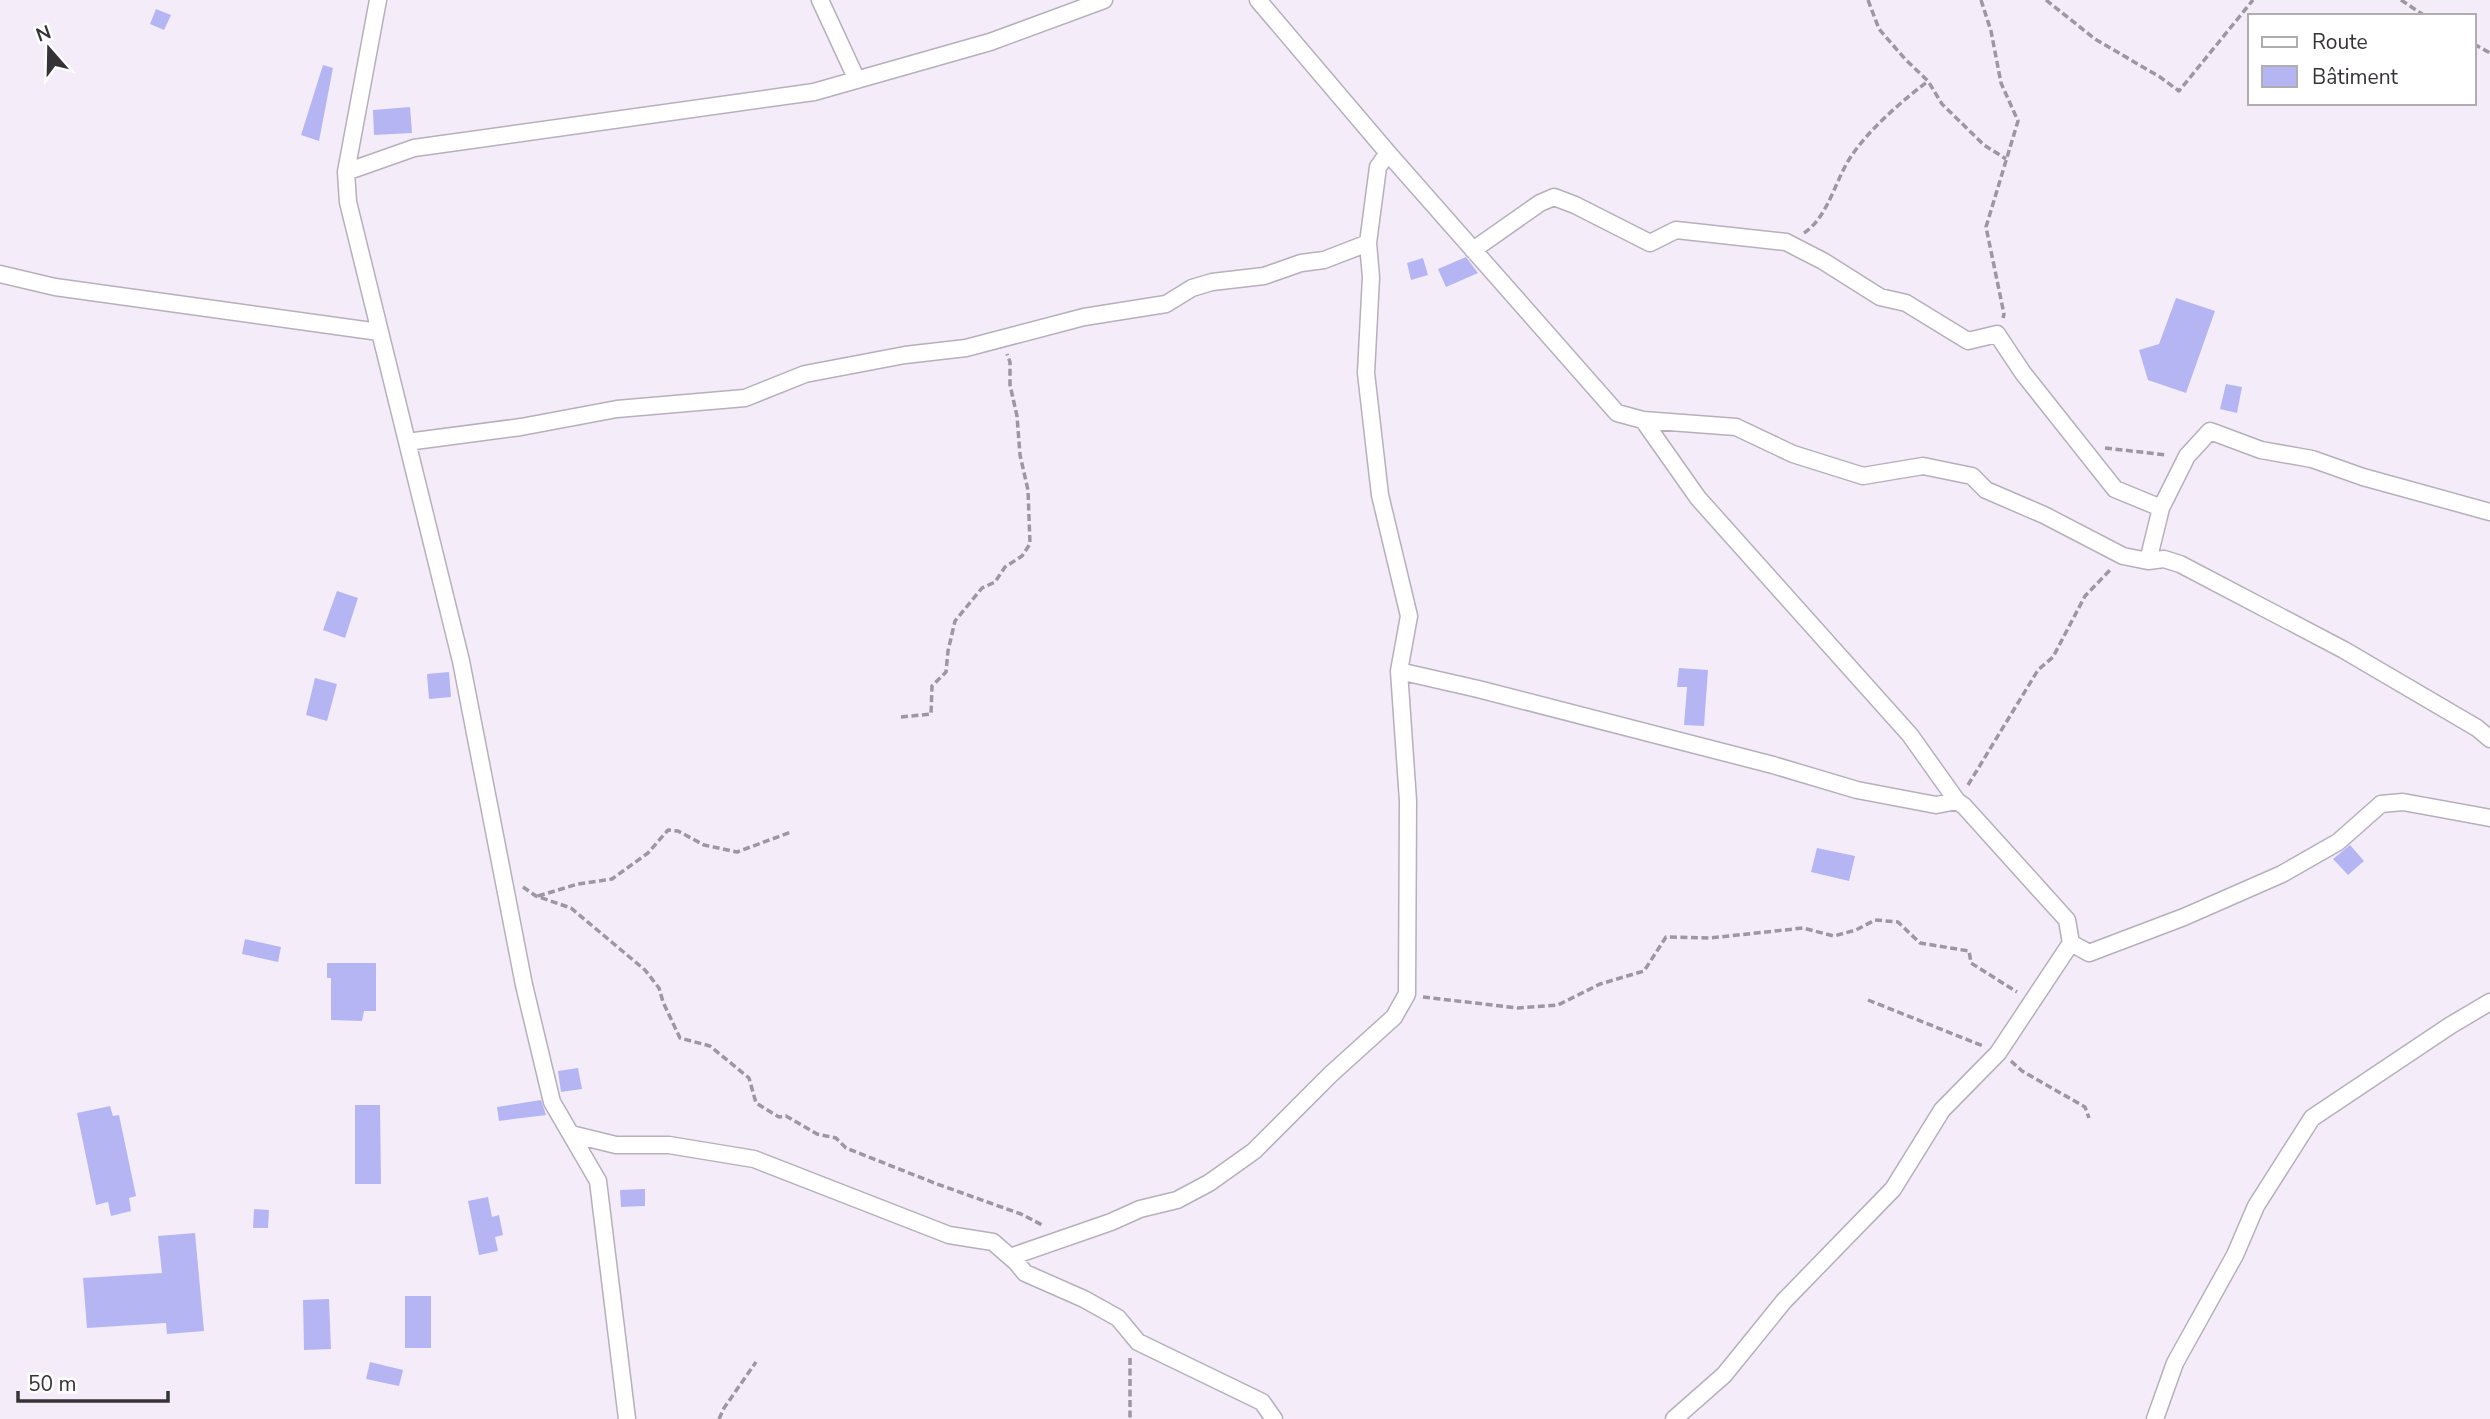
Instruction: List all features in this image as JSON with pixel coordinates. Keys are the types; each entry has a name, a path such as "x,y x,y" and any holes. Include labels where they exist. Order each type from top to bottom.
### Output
{"street":[{"path":"378,0 346,172 348,202 461,661 524,985 552,1101 598,1181 627,1419"},
{"path":"820,0 857,80"},
{"path":"346,172 414,148 511,132 814,92 990,42 1104,0"},
{"path":"1258,0 1388,153 1617,413 1643,420 1736,427 1793,454 1863,475 1923,466 1972,476 1986,489 2045,515 2123,556 2148,561 2164,559 2180,564 2298,625 2426,697 2490,739"},
{"path":"1010,1257 1111,1222 1140,1209 1177,1200 1209,1183 1254,1151 1331,1074 1394,1017 1407,994 1408,801 1399,671 1409,617 1380,495 1366,373 1371,277 1368,243 1378,167 1388,153"},
{"path":"1473,250 1540,203 1554,197 1650,243 1676,230 1786,242 1881,297 1906,303 1968,341 1997,334 2064,427 2115,489 2161,509"},
{"path":"407,442 521,427 617,409 745,398 805,374 905,355 966,348 1084,317 1166,304 1192,288 1212,282 1264,276 1301,263 1324,260 1368,243"},
{"path":"0,274 55,287 379,332"},
{"path":"1643,420 1698,498 1910,735 1957,801 2067,920 2071,943 1998,1053 1942,1110 1893,1189 1784,1301 1724,1375 1674,1419"},
{"path":"2148,561 2161,509 2187,457 2210,431 2261,450 2312,459 2363,477 2490,512"},
{"path":"1399,671 1773,765 1857,790 1936,805 1957,801"},
{"path":"2071,943 2089,953 2105,948 2282,874 2338,842 2381,804 2403,803 2490,818"},
{"path":"2155,1419 2175,1363 2235,1255 2256,1206 2312,1118 2490,1002"},
{"path":"571,1134 615,1144 669,1145 754,1159 936,1230 993,1242 1025,1273 1084,1299 1118,1318 1138,1342 1262,1402 1274,1419"}],"path":[{"path":"1868,0 1879,29 1928,81 1941,104 1984,145 2007,160"},
{"path":"1981,0 1991,31 2001,83 2018,121 1986,227 2004,314 1997,334"},
{"path":"2046,0 2095,39 2179,91 2253,0"},
{"path":"2401,0 2422,14"},
{"path":"1786,242 1808,232 1825,208 1850,158 1895,107 1928,81"},
{"path":"901,718 931,714 932,686 946,673 955,621 982,588 995,582 1005,567 1022,556 1030,544 1028,491 1010,385 1010,362 1000,340"},
{"path":"2085,450 2104,448 2187,457"},
{"path":"1957,801 1985,760 2038,670 2053,657 2085,596 2123,556"},
{"path":"536,896 578,884 612,879 648,853 668,830 678,831 704,845 737,852 791,831"},
{"path":"502,871 536,896 571,908 646,970 659,988 680,1038 710,1046 749,1078 756,1103 817,1134 836,1138 846,1148 927,1181 1021,1214 1065,1238"},
{"path":"1407,994 1518,1008 1558,1005 1600,984 1644,971 1666,937 1710,938 1803,928 1834,936 1856,930 1875,920 1898,922 1920,943 1969,951 1971,963 2032,1001"},
{"path":"1868,1000 1998,1053 2022,1071 2085,1107 2089,1118"},
{"path":"1129,1331 1130,1419"},
{"path":"719,1419 756,1362"}],"building":[{"path":"156,9 171,15 164,30 150,24"},
{"path":"323,65 333,68 319,141 301,135"},
{"path":"410,107 412,133 374,135 373,110"},
{"path":"1466,257 1478,273 1446,287 1438,269"},
{"path":"1423,258 1428,275 1411,280 1407,263"},
{"path":"2176,298 2215,311 2186,393 2148,380 2139,350 2159,344"},
{"path":"2226,384 2242,387 2237,413 2220,409"},
{"path":"337,591 358,598 345,638 323,630"},
{"path":"1679,668 1708,670 1704,726 1684,725 1687,687 1677,687"},
{"path":"449,672 451,697 429,699 427,674"},
{"path":"315,678 337,684 327,721 306,715"},
{"path":"2350,845 2364,861 2348,875 2333,859"},
{"path":"1817,848 1855,856 1849,881 1811,872"},
{"path":"245,939 281,947 278,962 242,954"},
{"path":"327,963 376,963 376,1011 364,1011 362,1021 331,1020 331,978 327,978"},
{"path":"578,1068 582,1089 561,1092 558,1071"},
{"path":"541,1100 546,1115 499,1121 497,1107"},
{"path":"355,1105 380,1105 381,1184 355,1184"},
{"path":"110,1106 113,1116 119,1115 136,1196 129,1198 131,1211 111,1216 108,1202 96,1205 77,1113"},
{"path":"645,1189 645,1206 621,1207 620,1190"},
{"path":"488,1197 492,1217 499,1215 503,1235 495,1237 498,1251 479,1255 468,1201"},
{"path":"254,1209 269,1210 268,1228 253,1228"},
{"path":"195,1233 204,1331 167,1334 166,1323 87,1328 83,1278 162,1273 158,1236"},
{"path":"405,1296 431,1296 431,1348 405,1348"},
{"path":"329,1299 331,1349 304,1350 303,1300"},
{"path":"370,1362 403,1370 399,1386 366,1379"}]}
